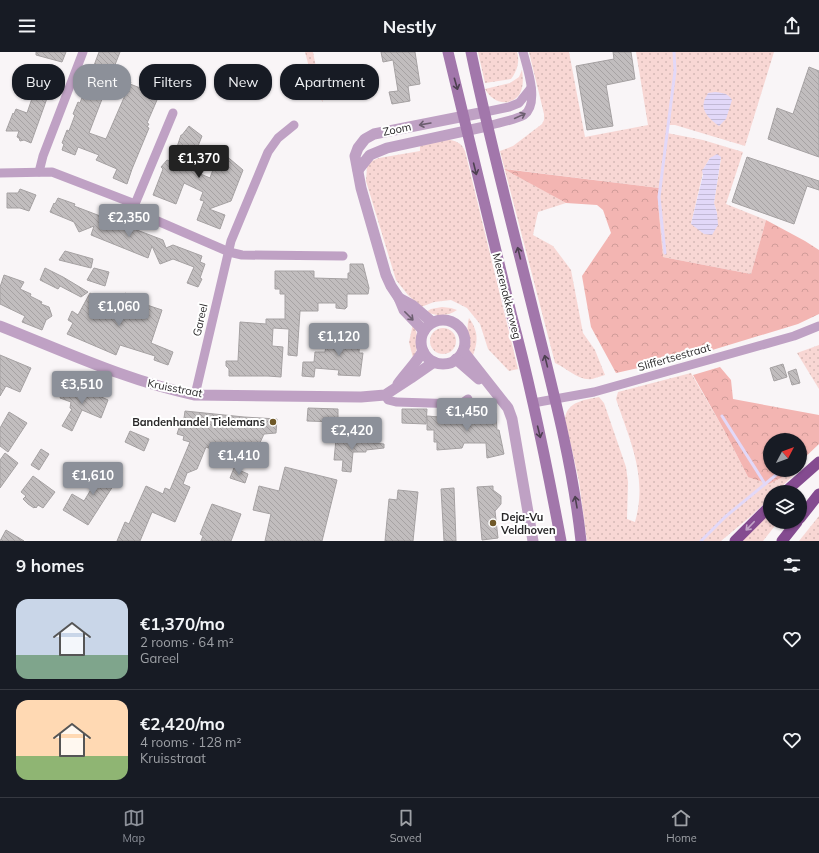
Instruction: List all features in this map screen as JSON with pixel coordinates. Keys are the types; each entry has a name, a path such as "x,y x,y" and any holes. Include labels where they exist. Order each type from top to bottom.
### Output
{"highway":[{"path":"793,485 819,462"},
{"path":"807,509 819,494"},
{"path":"735,541 763,513"},
{"path":"782,541 791,529"}],"main road":[{"name":"Meerenakkerweg","path":"448,52 510,310 524,359 546,460 561,541"},
{"name":"Meerenakkerweg","path":"471,52 563,431 581,541"}],"street":[{"path":"39,172 43,156 83,52"},
{"path":"488,126 524,115 530,108 532,101 531,88 523,52"},
{"path":"485,112 509,107 519,103 531,88"},
{"path":"135,204 173,112"},
{"name":"Zoom","path":"424,331 404,310 386,274 361,188 355,156 358,148 365,139 374,134 485,112"},
{"name":"Gareel","path":"195,394 231,241 268,152 278,138 294,124"},
{"name":"Zoom","path":"358,170 370,155 382,150 488,126"},
{"path":"0,172 52,172 135,204 139,213 229,252 242,256 343,256"},
{"name":"Zoom","path":"399,298 412,305 432,322"},
{"path":"438,320 452,321 462,331 465,338 465,345 459,355 449,363 441,364 434,362 423,352 421,341 424,331 432,322 438,320"},
{"name":"Kruisstraat","path":"0,326 139,381 172,390 195,394 360,397 385,395 388,400 396,402 461,404 468,399"},
{"name":"Sliffertsestraat","path":"533,403 594,392 794,336 819,326"},
{"path":"395,388 423,352"},
{"path":"459,355 494,390 508,408 512,419 533,541"},
{"path":"385,395 434,362"}],"shaded area":[{"path":"305,52 313,52 315,64 308,64"},
{"path":"478,52 517,52 517,66 511,79 485,83"},
{"path":"529,52 569,52 585,137 648,125 636,52 774,52 745,146 675,125 668,125 667,133 703,140 743,152 726,204 766,220 751,274 663,257 658,203 659,188 506,169 566,203 538,212 533,235 553,246 571,270 583,333 595,350 605,375 592,379 577,376 555,363 500,151 513,146 542,124 544,114","holes":["710,158 721,158 714,203 717,213 691,224 704,168"]},
{"path":"522,70 522,89 515,99 500,102 488,94 485,89 510,83 519,77"},
{"path":"708,93 723,93 732,100 726,119 719,126 708,116 703,106 704,100"},
{"path":"446,139 458,142 465,151 518,369 509,371 488,349 480,324 467,308 451,300 434,302 421,307 408,295 396,280 366,181 367,167 372,161 379,158 420,151 420,146"},
{"path":"717,154 721,157 714,203 718,225 712,235 704,234 691,224 703,175 702,170 710,158"},
{"path":"442,307 457,310 449,314 442,315 426,312 431,309"},
{"path":"469,318 475,328 476,333 476,342 472,358 469,350 468,338"},
{"path":"413,324 418,341 413,358 409,342"},
{"path":"443,328 452,332 456,341 452,350 443,354 434,350 430,341 434,332"},
{"path":"819,345 819,389 797,353"},
{"path":"691,373 724,430 748,477 792,477 783,485 763,485 763,505 721,541 587,541 579,481 565,419 566,413 573,405 588,399 599,397 604,403 626,467 628,482 627,519 635,522 639,490 638,474 632,445 616,399 618,392"},
{"path":"819,516 819,541 799,541"},
{"path":"763,517 763,529 772,529 763,541 741,541"}],"green space":[{"path":"504,169 659,188 658,203 663,257 751,274 766,220 819,250 819,314 798,324 696,355 616,373 591,327 582,276 611,233 603,210 597,205 566,203"},
{"path":"720,367 731,380 733,399 819,415 819,444 807,455 807,433 763,433 763,477 782,477 769,484 748,477 693,375"}],"building":[{"path":"36,52 66,52 62,62 36,55"},
{"path":"99,52 120,52 115,64 95,64"},
{"path":"381,52 415,52 420,84 408,86 410,101 392,104 389,92 398,91 393,60 383,62"},
{"path":"613,52 631,52 635,79 606,85 613,126 587,130 576,66 614,59"},
{"path":"809,67 819,71 819,157 768,139 777,108 793,114"},
{"path":"131,84 139,88 139,100 157,100 147,123 149,124 147,127 149,128 127,184 113,178 117,169 96,160 99,155 78,147 75,155 62,150 64,144 62,143 67,130 69,131 75,115 73,114 78,102 80,103 81,100 102,100 89,133 106,139 123,100 131,100"},
{"path":"32,100 46,100 31,143 24,140 20,141 17,137 19,131 6,131 16,109 27,113"},
{"path":"189,126 202,136 189,169 210,178 214,167 219,165 224,154 243,170 231,201 209,209 225,215 220,229 197,220 204,201 200,200 203,192 184,183 176,204 153,195 163,169 161,167 167,160 172,162 181,135"},
{"path":"747,157 819,181 819,190 807,186 794,224 732,202"},
{"path":"20,189 36,195 29,211 20,208 7,208 7,193 18,193"},
{"path":"58,198 75,204 74,206 163,240 166,248 173,245 202,256 200,262 205,264 200,278 202,279 198,287 187,283 194,267 173,259 160,264 152,246 148,258 91,235 94,226 79,232 74,222 50,212"},
{"path":"65,251 93,259 91,268 59,260"},
{"path":"350,264 363,264 369,288 368,294 347,294 347,307 345,309 336,308 336,303 318,303 318,311 300,311 297,356 288,355 289,329 273,328 272,346 283,347 281,377 229,376 229,369 226,366 226,361 238,361 240,322 266,324 266,319 285,319 285,294 280,294 280,289 275,289 275,271 314,271 314,278 348,279"},
{"path":"45,268 88,292 81,297 60,286 58,289 40,280"},
{"path":"94,268 109,272 105,286 87,280"},
{"path":"4,275 24,282 20,289 31,294 30,296 42,302 41,304 49,307 52,316 46,320 42,330 22,322 25,316 0,304 0,287"},
{"path":"90,293 117,309 125,293 141,303 162,310 151,343 173,352 168,365 154,360 155,356 120,345 116,355 67,334 73,323 68,320 72,311 78,315"},
{"path":"345,328 360,329 359,353 363,353 360,376 338,375 339,370 315,368 314,377 302,376 303,362 314,362 315,352 325,352 326,346 344,347"},
{"path":"0,355 31,368 20,392 6,386 0,396"},
{"path":"783,364 787,377 774,381 770,368"},
{"path":"796,369 800,383 792,385 788,372"},
{"path":"72,386 108,400 101,418 82,410 72,431 62,426 72,409 70,408 71,402 60,398 63,389 69,392"},
{"path":"308,408 338,409 338,422 307,421"},
{"path":"402,409 427,409 426,424 402,423"},
{"path":"185,411 277,419 276,433 264,434 258,447 249,445 243,461 206,447 197,469 187,473 183,484 190,487 175,522 152,512 140,541 117,541 125,522 129,524 146,486 163,494 165,488 170,490 190,442 183,440 184,436 177,434 180,425 183,425"},
{"path":"9,412 27,423 8,452 0,446 0,428"},
{"path":"496,413 497,430 499,430 504,454 487,458 486,443 464,443 462,448 437,450 437,442 434,442 434,430 427,430 427,416 439,418 457,417 459,415 466,416"},
{"path":"130,431 149,439 144,451 125,442"},
{"path":"336,439 384,444 384,448 366,450 366,452 353,452 351,472 342,471 343,460 334,460"},
{"path":"41,449 49,454 39,470 31,465"},
{"path":"5,453 18,463 0,488 0,460"},
{"path":"107,463 122,472 88,525 63,510 72,494 84,501"},
{"path":"285,467 337,480 322,541 265,541 271,514 253,510 259,486 279,491"},
{"path":"234,468 248,474 245,483 230,478"},
{"path":"33,476 55,492 43,508 38,505 34,508 23,499 26,496 21,492"},
{"path":"493,486 493,490 501,496 501,504 495,511 498,538 482,540 477,487"},
{"path":"454,488 456,541 444,541 441,489"},
{"path":"398,490 418,492 413,541 385,541 389,499 397,500"},
{"path":"212,504 241,514 231,541 201,541 203,536 200,534"},
{"path":"6,530 24,541 0,541"}],"waterway":[{"path":"665,253 659,197 675,71 674,52"},
{"path":"722,416 765,484"},
{"path":"701,541 725,517 774,477"}],"place":[{"name":"Bandenhandel Tielemans","path":"273,422"},
{"name":"Deja-Vu Veldhoven","path":"493,523"}]}
